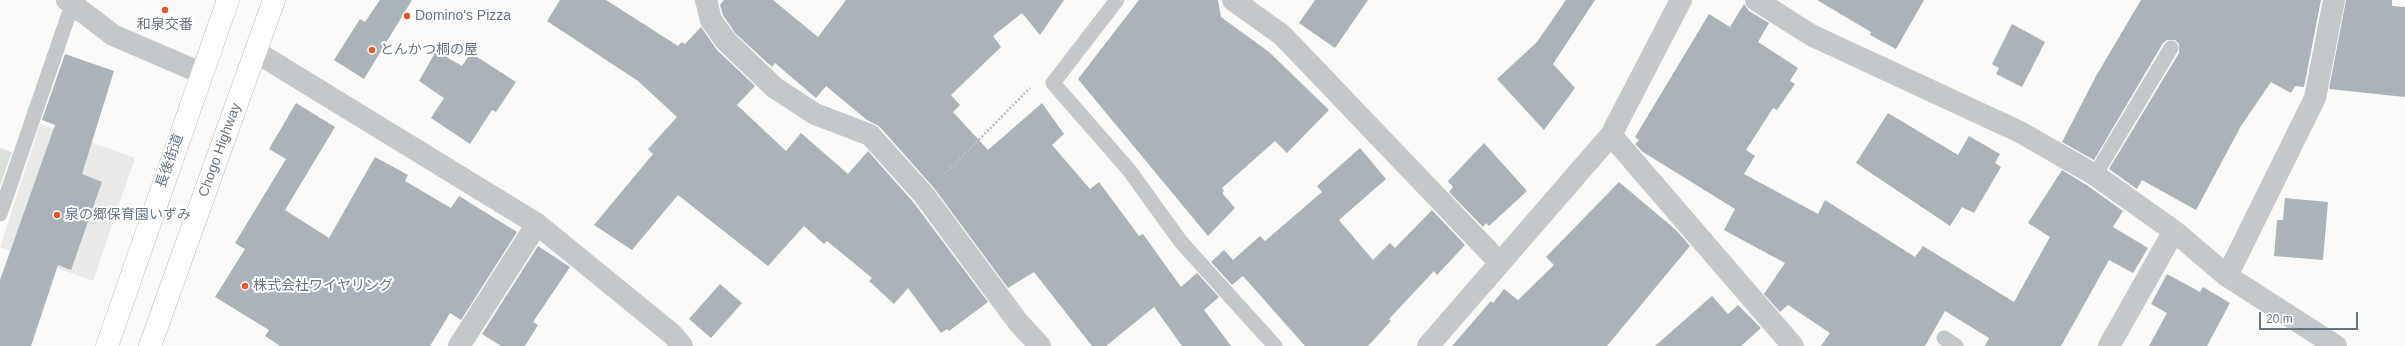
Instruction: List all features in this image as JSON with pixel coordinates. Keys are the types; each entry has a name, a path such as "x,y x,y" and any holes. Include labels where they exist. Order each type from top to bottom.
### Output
{"main road":[{"name":"長後街道","path":"107,346 201,73 228,0"},
{"name":"Chogo Highway","path":"150,346 274,0"}],"street":[{"path":"706,0 712,20 726,41 775,88 815,114 870,135 924,195 1018,322 1040,346"},
{"path":"1233,0 1282,35 1500,262"},
{"path":"1428,346 1611,135 1681,0"},
{"path":"1756,0 1811,35 2020,132 2095,175 2174,231 2227,276 2336,346"},
{"path":"2227,276 2315,98 2334,0"},
{"path":"69,2 113,35 201,73"},
{"path":"256,52 537,224 672,334 682,346"},
{"path":"1611,135 1783,342"},
{"path":"459,346 537,224"},
{"path":"2109,346 2174,231"}],"lane":[{"path":"1117,0 1053,83 1129,170 1181,242 1275,346"},
{"path":"0,214 69,2"},
{"path":"2095,175 2171,48"}],"path":[{"path":"924,195 1031,87 1053,83"}],"shaded area":[{"path":"40,124 135,158 93,281 0,247"},
{"path":"0,148 12,152 0,186"}],"building":[{"name":"とんかつ桐の屋","path":"380,0 412,0 364,79 334,60 360,19 365,22"},
{"path":"560,0 606,0 678,46 682,42 685,44 701,27 717,50 755,86 737,105 786,151 801,133 848,174 868,151 914,203 988,302 949,331 947,329 941,333 908,288 894,304 869,281 872,278 827,241 824,244 804,226 768,266 678,195 632,250 594,225 653,154 648,149 677,117 638,81 547,21"},
{"path":"724,0 773,0 818,37 846,0 1064,0 1040,35 1022,13 993,36 1001,47 951,95 960,105 953,112 988,150 1042,103 1064,134 1052,145 1090,189 1099,182 1139,236 1143,234 1181,287 1197,273 1219,297 1204,310 1231,346 1182,346 1154,307 1106,346 1092,346 1034,272 1008,288 934,188 879,126 867,120 826,86 816,98 775,63 772,67 735,33 723,15 720,5"},
{"path":"1139,0 1218,0 1221,17 1269,52 1329,110 1287,153 1275,141 1222,188 1224,191 1222,193 1235,208 1208,236 1078,79"},
{"path":"1315,0 1368,0 1335,48 1299,23"},
{"path":"1566,0 1595,0 1553,64 1575,88 1544,130 1497,79 1537,42"},
{"path":"1817,0 1924,0 1896,49 1870,35 1871,32"},
{"path":"2141,0 2321,0 2304,87 2295,86 2291,93 2271,82 2241,126 2196,210 2142,180 2137,189 2109,169 2179,53 2179,44 2175,40 2167,40 2163,43 2094,160 2062,142 2096,76"},
{"path":"2346,0 2392,0 2392,6 2405,7 2405,97 2329,89"},
{"path":"1744,4 1749,11 1769,23 1758,42 1798,68 1790,81 1795,84 1777,110 1773,108 1746,150 1755,156 1744,174 1818,214 1825,200 1915,257 1923,246 2014,302 2050,237 2028,223 2062,170 2088,186 2123,211 2113,227 2148,248 2133,273 2109,260 2061,346 1985,346 1989,338 1945,311 1925,346 1821,346 1830,333 1788,305 1780,312 1764,294 1785,263 1724,230 1735,209 1643,152 1635,144 1639,140 1635,137 1709,14 1730,27"},
{"path":"2012,24 2045,42 2022,87 1996,74 1999,68 1992,64"},
{"path":"436,51 462,66 471,53 516,82 496,112 492,110 470,144 431,118 444,98 419,81"},
{"path":"65,54 114,71 82,174 102,182 71,270 58,265 31,346 0,346 0,280 55,125 42,120"},
{"path":"296,103 335,127 285,210 329,238 375,157 408,175 405,181 451,208 459,196 517,232 461,320 450,313 430,346 280,346 265,336 269,330 215,297 245,249 235,243 286,159 269,149"},
{"path":"1888,113 1958,155 1969,136 2000,154 1995,163 2001,167 1974,213 1962,207 1950,226 1856,163"},
{"path":"1484,143 1527,191 1489,226 1486,223 1483,227 1449,192 1453,187 1448,181"},
{"path":"1360,148 1386,179 1339,220 1373,260 1390,243 1395,248 1432,210 1465,245 1437,275 1434,271 1389,319 1391,321 1368,346 1305,346 1243,276 1232,285 1211,262 1224,250 1233,260 1260,236 1265,241 1322,192 1317,186"},
{"path":"1619,182 1676,230 1690,246 1607,346 1452,346 1491,301 1493,303 1504,289 1518,300 1554,265 1546,257"},
{"path":"2285,198 2328,202 2323,260 2274,256 2277,220 2283,220"},
{"path":"538,246 570,267 533,322 538,325 525,346 501,346 482,334"},
{"path":"2167,274 2200,292 2203,287 2230,303 2207,346 2149,346 2167,313 2151,304"},
{"path":"720,284 742,303 711,338 689,319"},
{"path":"1712,296 1728,314 1738,305 1761,328 1741,346 1655,346"}],"place":[{"name":"和泉交番","path":"165,10"},
{"name":"Domino's Pizza","path":"407,16"},
{"name":"とんかつ桐の屋","path":"372,50"},
{"name":"泉の郷保育園いずみ","path":"57,215"},
{"name":"株式会社ワイヤリング","path":"245,286"}]}
